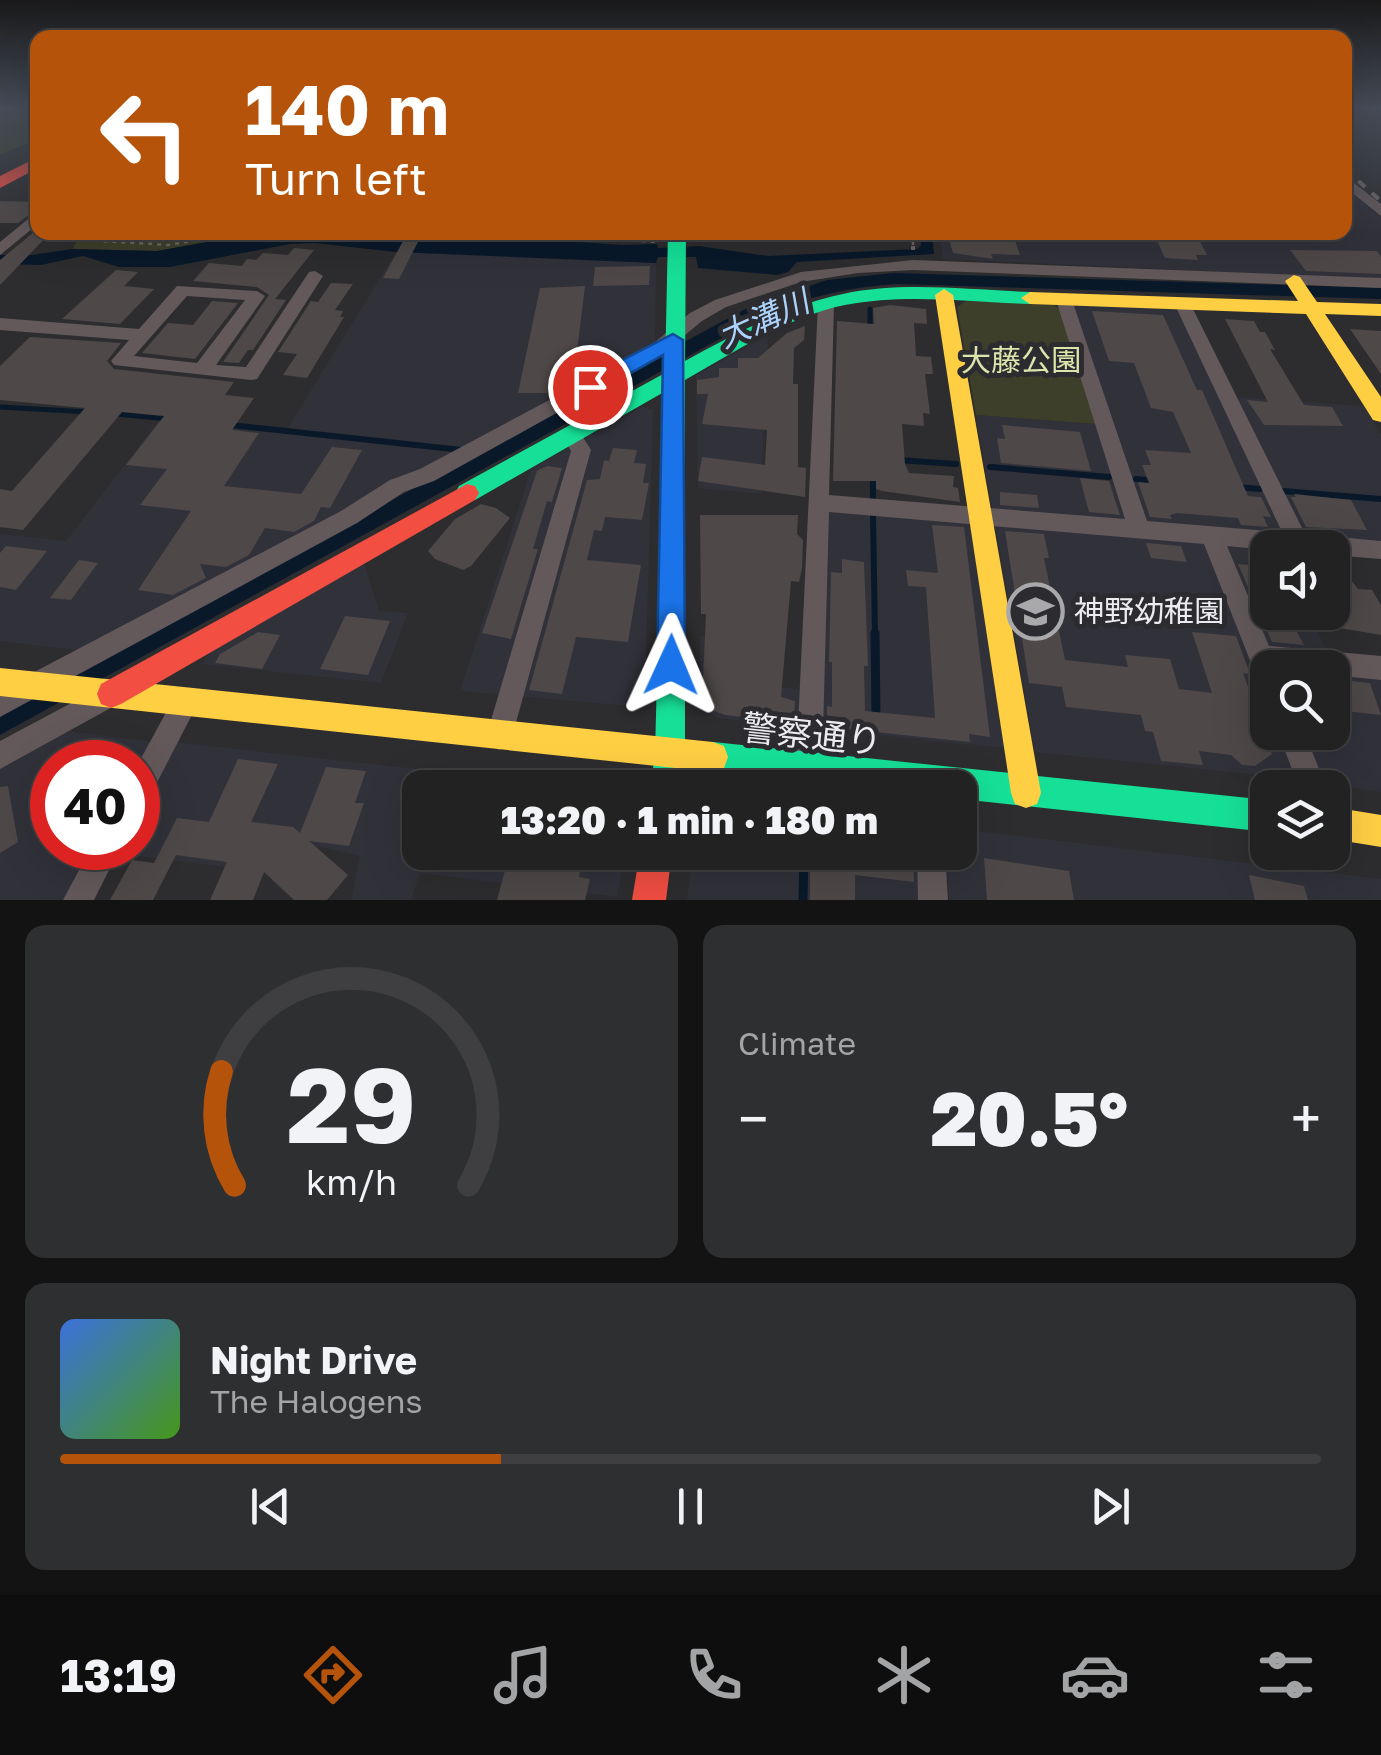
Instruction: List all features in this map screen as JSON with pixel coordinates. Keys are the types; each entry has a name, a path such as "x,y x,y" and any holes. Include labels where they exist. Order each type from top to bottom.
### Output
{"street":[{"path":"1352,186 1381,212"},
{"path":"0,250 30,222"},
{"path":"668,770 672,245"},
{"path":"0,756 572,436 674,358 694,318 760,289 862,266 1212,274 1381,310"},
{"path":"202,370 257,296 183,290 120,361 202,370 250,374 315,276"},
{"path":"0,704 348,517 397,486 674,358 720,351 826,304 894,294 1182,304 1381,284"},
{"path":"1301,292 1381,414"},
{"path":"944,295 1026,793"},
{"path":"1064,300 1139,530"},
{"path":"809,768 826,304"},
{"path":"1182,304 1292,530"},
{"path":"0,324 140,336"},
{"path":"499,737 581,450 572,436"},
{"path":"820,503 1250,539"},
{"path":"1212,536 1258,650"},
{"path":"1350,547 1381,550"},
{"path":"1350,667 1381,668"},
{"path":"0,682 35,686"},
{"name":"警察通り","path":"35,686 824,770"},
{"path":"160,749 185,702"},
{"name":"警察通り","path":"977,789 1250,814"},
{"path":"1350,826 1381,832"},
{"path":"78,900 94,870"},
{"path":"649,900 653,870"},
{"path":"932,870 933,900"}],"path":[{"path":"100,240 168,246 201,240"},
{"path":"609,240 672,245"},
{"path":"914,240 914,244"}],"shaded area":[{"path":"1352,192 1381,217 1381,279 943,259 940,240 1352,240"},
{"path":"396,252 656,263 655,345 86,651 0,641 0,534 66,541 160,419 286,431"},
{"path":"1081,304 1191,308 1235,397 1363,406 1381,434 1381,558 1350,552 1350,530 1250,530 1250,630 1317,630 1326,650 1250,650 1250,750 1350,750 1350,661 1381,664 1381,792 1350,787 1350,770 1250,770 1250,774 1035,752 976,415 1097,424 1061,310"},
{"path":"768,335 761,494 698,488 696,375"},
{"path":"642,407 653,410 645,695 630,706 460,691 531,469"},
{"path":"825,509 970,521 1005,748 717,718 701,704 700,636 754,634 752,686 822,690"},
{"path":"364,563 379,611 408,613 381,683 203,664 209,653"},
{"path":"67,731 139,740 51,740"},
{"path":"174,742 426,770 402,770 402,870 622,870 617,897 420,873 411,900 351,900 360,856 318,846 291,875 160,859 160,768"},
{"path":"30,751 30,870 83,870 66,900 0,900 0,768"},
{"path":"977,831 1250,863 1250,870 1305,870 1381,879 1381,900 949,900 947,870 977,870"},
{"path":"691,870 919,870 920,900 687,900"}],"green space":[{"path":"77,240 221,240 157,251 73,249"},
{"name":"大藤公園","path":"966,301 1052,304 1061,310 1097,424 976,415 957,307"}],"water":[{"path":"217,240 550,240 657,244 658,248 699,246 768,256 917,249 921,240 933,240 934,254 797,262 788,272 778,275 698,268 696,257 658,257 656,263 396,252 315,243 290,244 170,267 119,267 83,256 41,265 0,264 0,255 73,249 157,251"},
{"path":"893,273 1381,288 1381,299 896,284 846,290 797,303 765,314 0,735 0,712 751,306 827,280"}],"building":[{"path":"0,201 30,202 30,214 18,223 0,223"},
{"path":"30,235 30,240 43,240 0,285 0,260"},
{"path":"404,240 419,240 399,279 383,278"},
{"path":"949,240 1015,240 1020,255 991,254 993,259 953,253"},
{"path":"1157,240 1199,240 1207,255 1196,255 1198,260 1165,258"},
{"path":"294,248 314,250 275,299 286,300 253,350 248,350 239,363 223,362 269,295 257,287 193,281 209,263 242,266 247,259 256,260 263,253 288,255"},
{"path":"1290,250 1377,251 1381,274 1306,271"},
{"path":"650,266 649,285 593,286 595,267"},
{"path":"116,270 138,272 124,286 154,289 120,324 62,319"},
{"path":"331,283 353,284 335,310 343,311 340,317 344,317 307,378 283,375 297,354 278,352 311,301 318,302"},
{"path":"585,286 575,368 567,369 565,383 549,384 548,393 518,393 540,288"},
{"path":"212,301 238,303 195,359 142,353 168,323 193,325"},
{"path":"890,305 926,309 927,324 914,323 916,356 931,357 933,374 925,374 930,414 923,413 924,426 902,424 905,464 909,473 954,476 953,487 958,488 960,502 882,491 876,489 876,481 833,481 837,321 874,324 873,308"},
{"path":"1092,311 1163,315 1197,390 1202,390 1248,496 1261,497 1271,517 1263,516 1268,527 1241,525 1238,518 1177,513 1170,515 1172,519 1150,517 1138,482 1149,483 1142,465 1151,465 1145,450 1191,453 1173,412 1151,408 1134,363 1109,361"},
{"path":"1225,319 1254,321 1260,332 1265,332 1275,350 1270,349 1304,405 1332,407 1343,426 1264,425 1247,400 1268,402"},
{"path":"805,326 804,340 794,348 793,384 798,384 798,467 806,468 805,497 698,481 702,457 765,465 767,430 702,424 708,394 697,394 697,380 719,377 719,368 738,368 738,358 758,358 787,333"},
{"path":"1350,329 1381,331 1381,374"},
{"path":"30,337 121,343 107,361 114,369 234,382 225,395 254,398 232,430 259,433 224,486 301,494 332,447 362,450 330,508 321,507 314,521 294,532 265,528 249,555 226,567 200,564 206,578 173,595 138,590 191,511 140,505 167,469 126,465 164,416 122,412 23,530 0,527 0,489 12,491 85,408 0,400 0,366"},
{"path":"1002,425 1080,432 1091,471 1001,463 997,438 1005,439"},
{"path":"613,448 637,450 634,463 646,464 643,483 649,483 642,520 605,517 602,531 594,530 587,560 641,565 628,642 576,637 562,694 529,690 587,480 600,479 604,460 609,461"},
{"path":"547,466 562,468 552,502 547,501 533,549 538,549 511,639 482,633 537,471"},
{"path":"1080,478 1109,481 1120,515 1089,512"},
{"path":"1000,492 1037,495 1039,508 1000,505"},
{"path":"1294,494 1351,500 1367,530 1306,527 1291,497 1296,497"},
{"path":"481,504 510,518 471,566 463,570 435,559 428,551 455,519"},
{"path":"700,515 798,515 797,534 803,540 802,568 799,582 791,581 781,697 795,701 794,723 725,715 709,709 702,701 706,614 701,614"},
{"path":"932,525 964,527 990,737 969,734 970,742 827,727 827,706 832,707 831,572 842,573 842,559 864,562 868,666 864,666 865,711 935,718 926,587 908,586 906,570 938,573"},
{"path":"1005,531 1044,534 1049,558 1044,558 1065,660 1128,667 1125,655 1170,659 1179,689 1212,693 1192,632 1236,636 1250,674 1243,673 1250,693 1250,750 1271,750 1272,754 1255,766 1242,765 1231,755 1199,751 1203,765 1161,761 1153,732 1145,731 1141,715 1066,707 1062,687 1029,683"},
{"path":"1146,543 1181,546 1187,562 1151,558"},
{"path":"6,546 47,551 16,590 0,587 0,553"},
{"path":"79,560 98,563 71,600 50,598"},
{"path":"1238,564 1250,565 1250,592"},
{"path":"1350,579 1358,589 1372,590 1381,605 1381,635 1350,630"},
{"path":"345,616 390,621 368,675 320,669"},
{"path":"1267,630 1296,630 1304,645 1272,642"},
{"path":"258,632 280,635 262,669 215,663 220,654"},
{"path":"1350,681 1370,683 1381,715 1350,712"},
{"path":"238,759 278,764 251,822 293,827 300,833 326,767 366,771 355,803 364,803 349,846 309,841 348,875 327,900 294,900 264,872 253,900 210,900 227,862 176,855 153,900 110,900 126,870 160,870 160,851 177,818 209,822"},
{"path":"8,786 18,842 0,853 0,787"},
{"path":"984,858 1069,871 1074,900 987,900"},
{"path":"505,870 580,870 579,877 590,879 585,900 497,900"},
{"path":"810,870 914,870 914,882 855,875 855,900 810,900"},
{"path":"1249,875 1304,886 1308,900 1255,900"}],"waterway":[{"path":"870,309 870,328"},
{"path":"0,407 89,412"},
{"path":"116,414 168,419 162,418"},
{"path":"230,425 462,450"},
{"path":"898,460 956,464"},
{"path":"990,467 1109,477"},
{"path":"873,475 873,499"},
{"path":"1136,479 1155,481"},
{"path":"1237,487 1260,489"},
{"path":"1283,491 1381,499"},
{"path":"873,516 875,635"},
{"path":"875,633 876,720"},
{"path":"803,900 804,870"}],"railway":[{"path":"1352,175 1381,201"}],"traffic: fast":[{"path":"668,770 677,240"},
{"path":"467,493 720,351 807,310 845,299 894,294 1030,298"},
{"path":"713,757 1250,814"}],"traffic: slow":[{"path":"1294,281 1381,414"},
{"path":"944,295 1026,793"},
{"path":"1030,298 1381,310"},
{"path":"0,682 713,757"},
{"path":"1350,826 1381,831"}],"traffic: jam":[{"path":"0,183 30,166"},
{"path":"111,694 467,493"},
{"path":"649,900 653,870"}],"place":[{"name":"神野幼稚園","path":"1035,611"}],"route":[{"path":"590,387 673,340 671,665"}],"water label":[{"name":"大溝川","path":"763,318"}]}
